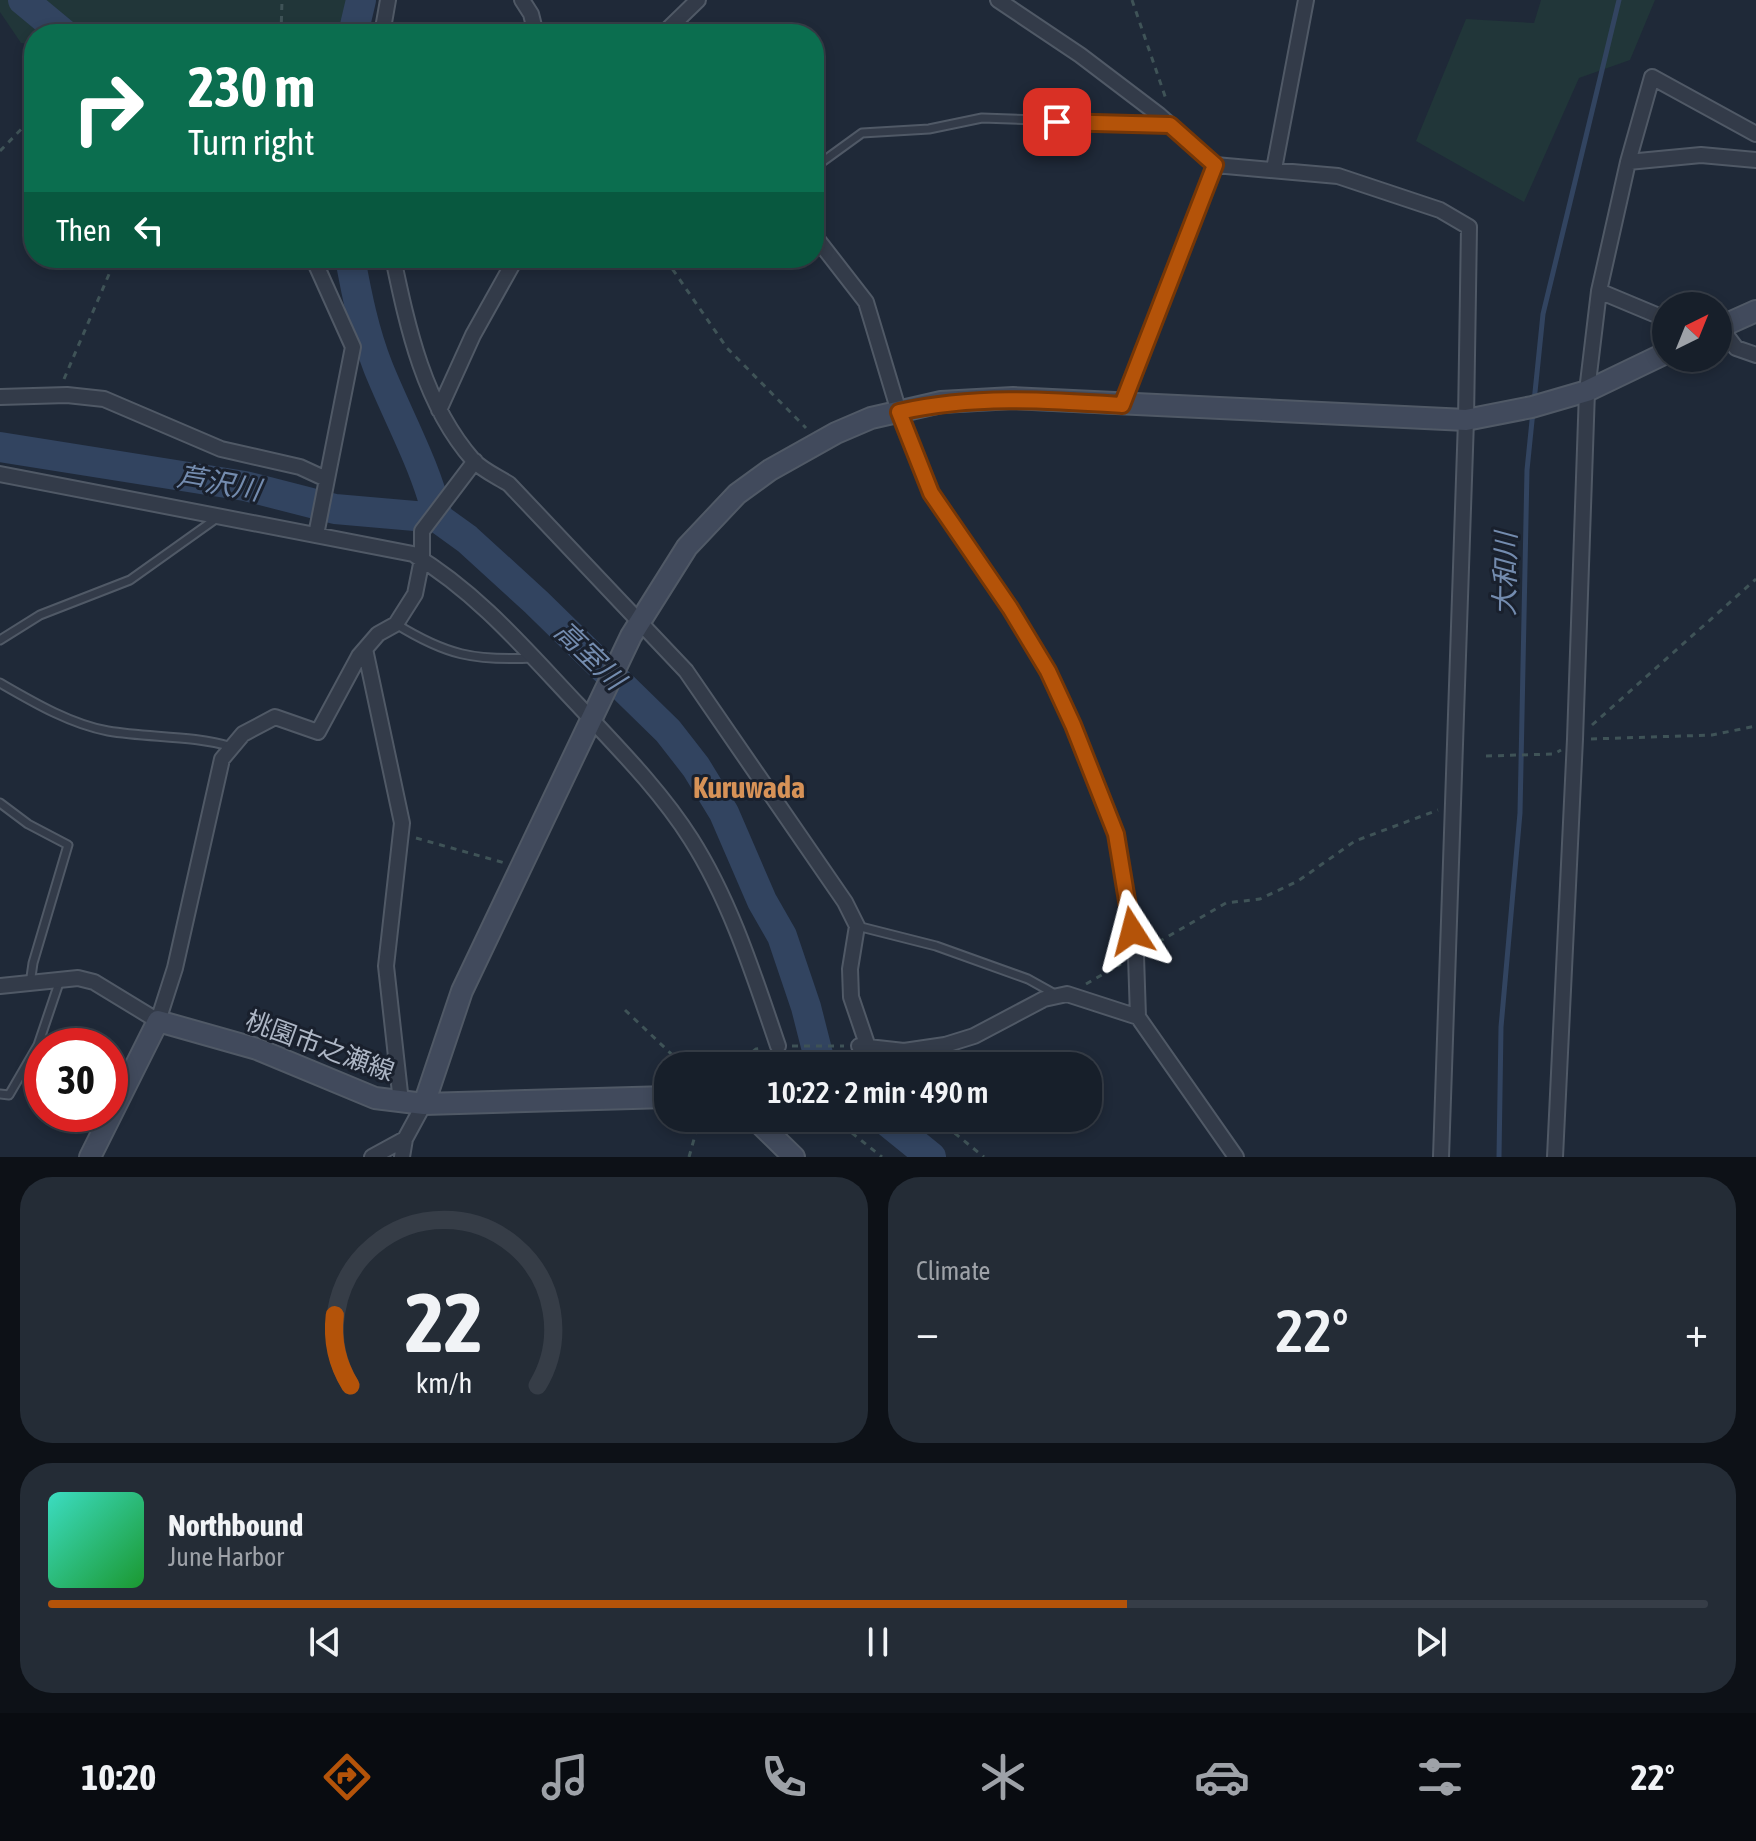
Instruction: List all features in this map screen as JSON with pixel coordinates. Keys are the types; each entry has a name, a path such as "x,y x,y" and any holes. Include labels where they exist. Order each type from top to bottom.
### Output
{"street":[{"path":"384,24 388,0"},
{"path":"522,0 534,24"},
{"path":"673,24 698,0"},
{"path":"998,0 1080,55 1170,125 1215,165 1338,176 1440,210 1469,227 1473,419 1453,804 1441,1157"},
{"path":"1274,169 1306,0"},
{"path":"1555,1157 1575,739 1582,392 1599,291 1628,162 1652,77 1756,134"},
{"path":"1628,162 1701,155 1751,159 1756,143"},
{"path":"1122,405 1215,165"},
{"path":"824,248 866,302 899,412 931,493 1010,608 1048,671 1073,725 1116,834 1136,956 1138,1017 1236,1157"},
{"path":"316,530 353,347 317,268"},
{"path":"395,268 415,352 439,410 475,461 509,484 635,629 686,671 845,902 857,926 850,969 851,997 863,1047 904,1051 945,1045 974,1036 1044,999 1063,995 1138,1017"},
{"path":"439,410 473,335 510,268"},
{"path":"1599,291 1652,313"},
{"path":"1732,321 1756,311"},
{"path":"1732,343 1736,348 1756,355"},
{"path":"402,1157 405,1139 424,1104 462,991 635,629 671,567 711,520 770,470 819,442 871,418 941,402 1013,398 1473,419 1582,392 1652,360"},
{"path":"0,397 59,395 104,399 221,449 291,464 325,484"},
{"path":"90,1157 158,1021 175,968 222,759 243,734 275,717 318,732 365,649 378,634 396,624 415,594 422,559 422,531 475,461"},
{"path":"0,474 219,517 316,530 413,554 422,559 489,610 593,717 692,840 747,954 778,1046"},
{"path":"365,649 402,823 386,966 401,1102"},
{"path":"0,986 78,978 94,982 158,1021"},
{"name":"桃園市之瀬線","path":"158,1021 257,1049 375,1098 424,1104 654,1097"},
{"path":"768,1132 794,1157"},
{"path":"372,1157 405,1139"}],"lane":[{"path":"824,161 862,133 929,129 982,118 1170,125"},
{"path":"0,640 40,615 130,580 219,517"},
{"path":"396,624 433,647 457,655 491,660 534,658"},
{"path":"0,683 64,717 106,731 206,739 232,747"},
{"path":"0,803 28,824 68,845 33,963 30,984"},
{"path":"857,926 949,951 1063,995"},
{"path":"0,1094 9,1095 38,1045 60,980"}],"path":[{"path":"281,24 282,0"},
{"path":"1132,0 1167,95 1170,125"},
{"path":"0,151 24,126"},
{"path":"59,395 76,346 111,268"},
{"path":"672,268 727,348 819,442"},
{"path":"1575,739 1756,579"},
{"path":"1575,739 1712,735 1756,726"},
{"path":"1486,756 1554,754"},
{"path":"1063,995 1226,903 1260,899 1298,881 1355,841 1453,804"},
{"path":"401,834 521,868"},
{"path":"625,1010 669,1052"},
{"path":"752,1052 778,1046 863,1047"},
{"path":"689,1157 696,1132"},
{"path":"851,1132 882,1157"},
{"path":"953,1132 984,1157"}],"green space":[{"path":"0,0 352,0 339,24 24,24 24,43 0,12"},
{"path":"1541,0 1655,0 1630,60 1579,78 1524,202 1416,141 1466,19 1534,23"}],"waterway":[{"path":"23,0 52,24"},
{"name":"高室川","path":"355,24 361,0"},
{"name":"大和川","path":"1534,402 1543,314 1619,0"},
{"name":"高室川","path":"352,268 373,354 419,461 438,518 467,539 536,602 668,731 696,767 724,813 762,901 782,936 817,1052"},
{"name":"大和川","path":"1499,1157 1501,1027 1520,813 1527,470 1533,411"},
{"name":"芦沢川","path":"0,447 245,486 335,509 438,518"},
{"name":"高室川","path":"900,1132 931,1157"}],"district":[{"name":"Kuruwada","path":"749,788"}],"route":[{"path":"1057,122 1170,125 1215,165 1122,405 1013,398 941,402 899,412 931,493 1010,608 1048,671 1073,725 1116,834 1132,931"}]}
